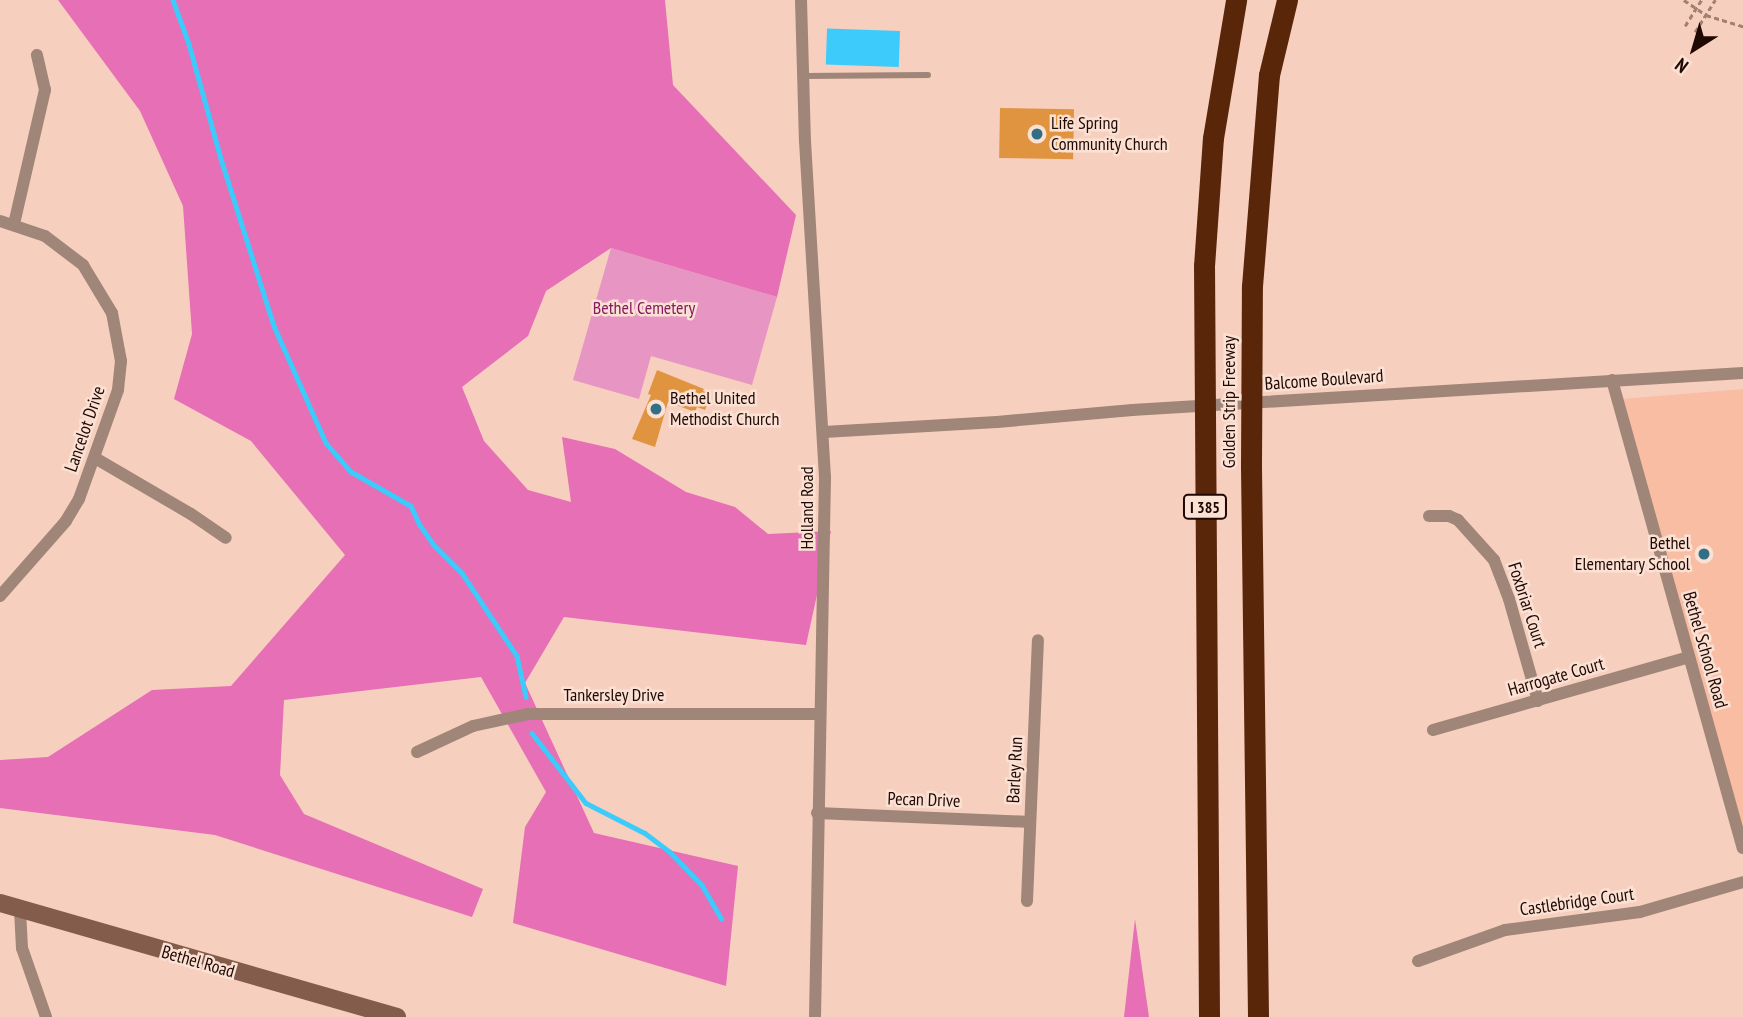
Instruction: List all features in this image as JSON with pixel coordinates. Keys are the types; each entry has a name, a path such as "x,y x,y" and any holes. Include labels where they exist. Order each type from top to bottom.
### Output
{"highway":[{"name":"Golden Strip Freeway","path":"1209,1017 1204,266 1213,138 1236,0"},
{"name":"Golden Strip Freeway","path":"1258,1017 1251,465 1252,286 1269,75 1287,0"}],"street":[{"name":"Holland Road","path":"801,0 824,432 825,533 819,714 815,1017"},
{"path":"14,224 45,90 37,55"},
{"name":"Lancelot Drive","path":"0,221 45,236 71,253 95,280 112,313 120,344 120,379 95,458 66,521 0,596"},
{"name":"Balcome Boulevard","path":"824,432 997,422 1132,410 1743,373"},
{"name":"Bethel School Road","path":"1612,380 1743,848"},
{"path":"95,458 191,514 226,538"},
{"name":"Foxbriar Court","path":"1429,516 1449,516 1458,520 1471,530 1494,560 1509,599 1538,701"},
{"name":"Barley Run","path":"1027,901 1038,640"},
{"name":"Harrogate Court","path":"1433,730 1689,657"},
{"name":"Tankersley Drive","path":"417,752 473,726 528,714 819,714"},
{"name":"Pecan Drive","path":"817,813 1030,822"},
{"name":"Castlebridge Court","path":"1418,961 1504,930 1640,912 1743,882"},
{"name":"Bethel Road","path":"0,903 397,1017"},
{"path":"20,910 22,948 46,1017"}],"lane":[{"path":"804,76 928,75"}],"path":[{"path":"1684,0 1706,15 1743,26"},
{"path":"1685,26 1702,0"},
{"path":"1695,32 1716,0"}],"shaded area":[{"path":"58,0 665,0 673,85 796,215 777,297 611,248 546,291 528,336 462,387 484,441 528,490 571,502 562,437 615,449 686,492 735,507 768,534 831,531 806,645 564,617 525,683 594,833 738,866 726,986 513,923 525,827 546,792 481,677 284,700 280,775 304,814 483,889 472,917 215,835 0,808 0,760 48,757 152,690 231,686 345,555 251,441 174,399 192,334 183,206 140,111"},
{"name":"Bethel Elementary School","path":"1743,389 1743,842 1622,399"},
{"path":"1135,919 1149,1017 1124,1017"}],"green space":[{"name":"Bethel Cemetery","path":"611,248 777,297 752,385 651,356 639,399 573,380"}],"water":[{"path":"827,28 900,31 899,67 826,64"}],"building":[{"name":"Life Spring Community Church","path":"1000,108 1074,109 1073,159 999,158"},
{"name":"Bethel United Methodist Church","path":"657,370 711,394 705,410 697,407 695,412 668,402 655,447 632,439 651,395 648,394"}],"waterway":[{"path":"173,0 189,44 222,162 274,326 326,443 350,471 411,506 434,545 462,573 517,656 526,697"},
{"path":"532,733 586,803 645,833 670,852 702,885 722,919"}],"place":[{"name":"Life Spring Community Church","path":"1037,134"},
{"name":"Bethel United Methodist Church","path":"656,409"},
{"name":"Bethel Elementary School","path":"1704,554"}]}
